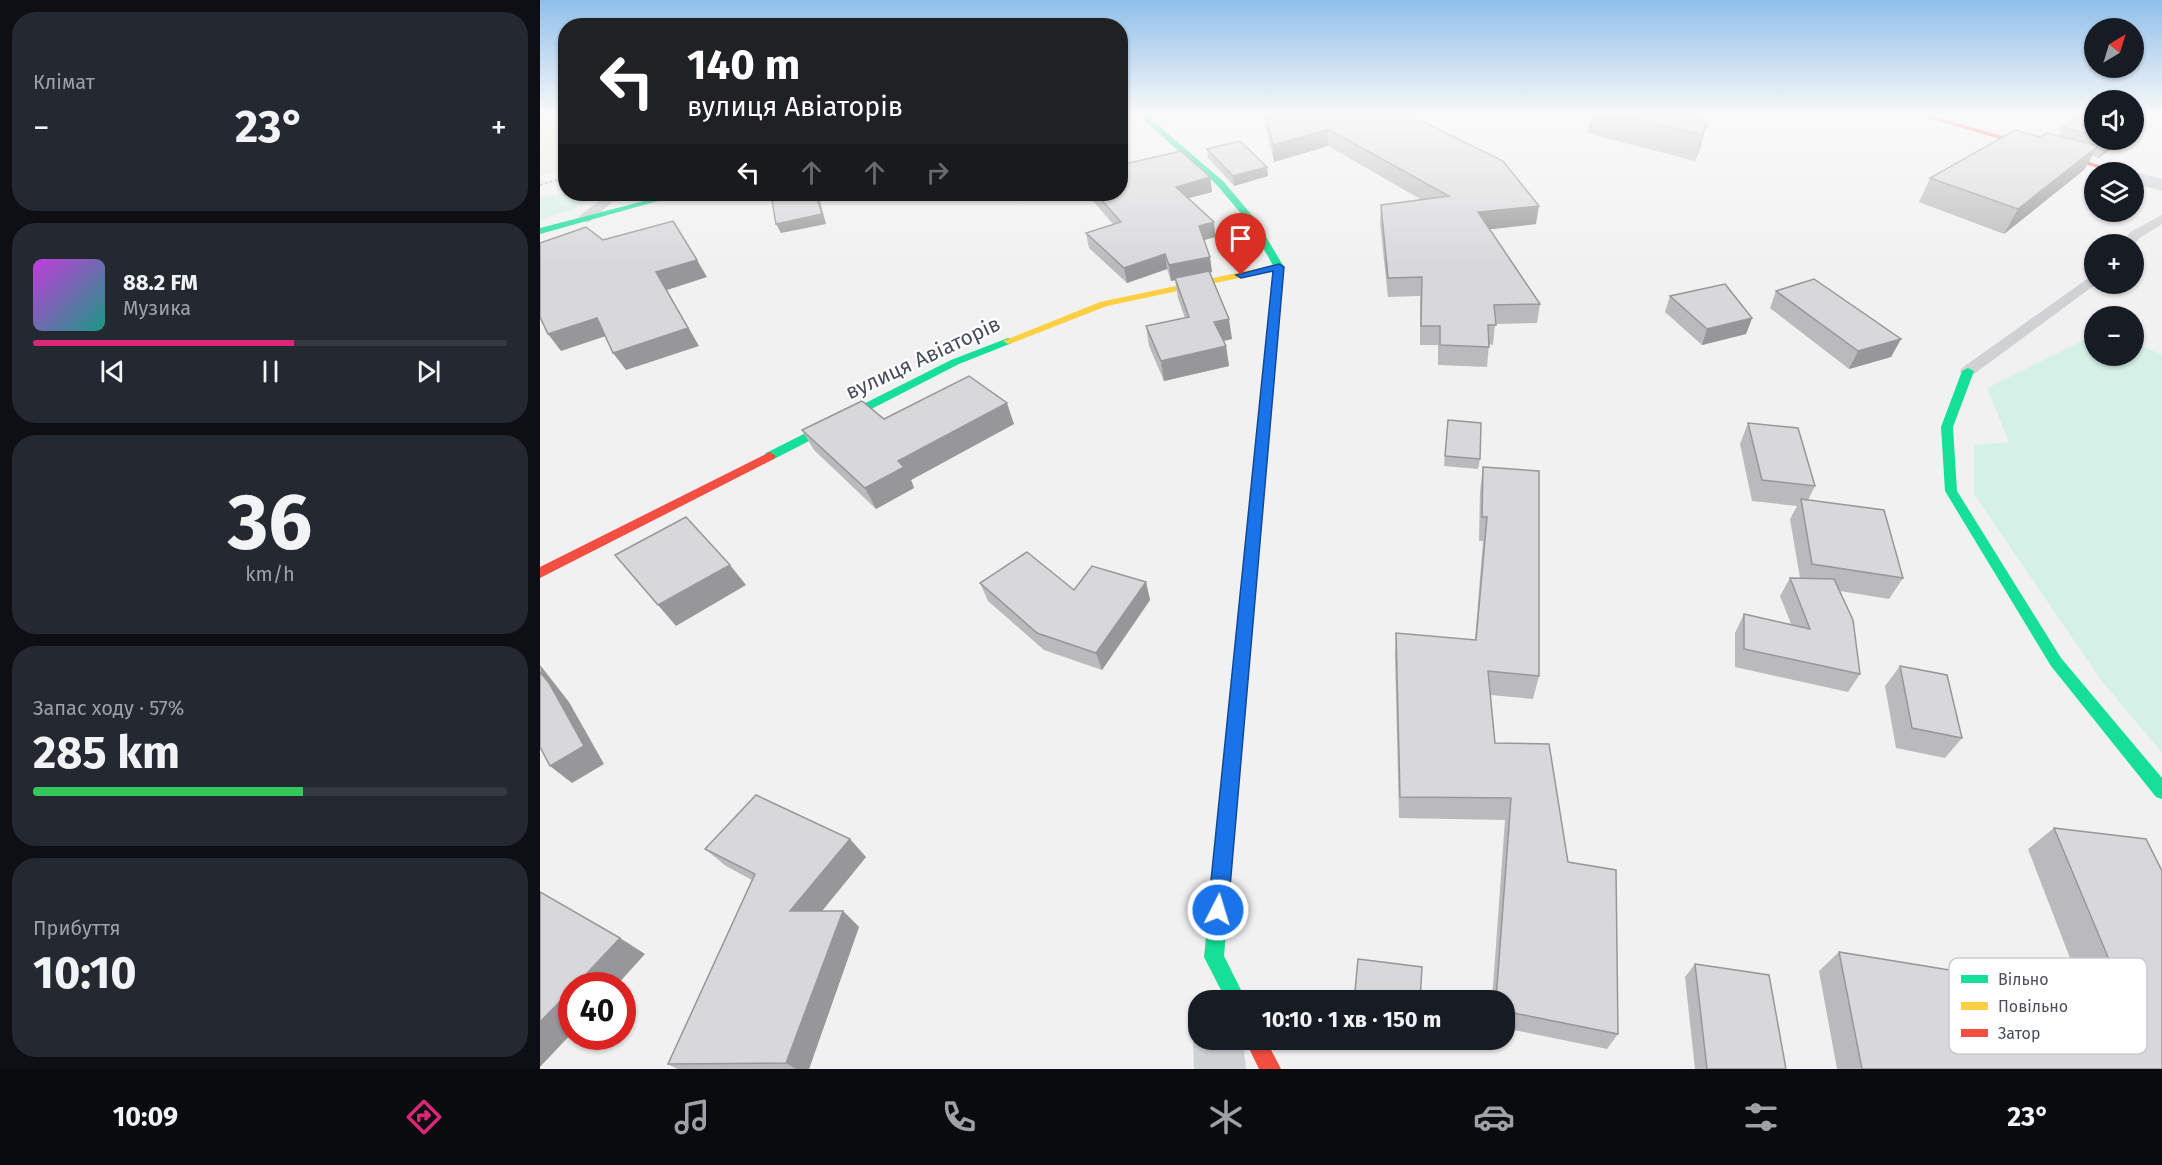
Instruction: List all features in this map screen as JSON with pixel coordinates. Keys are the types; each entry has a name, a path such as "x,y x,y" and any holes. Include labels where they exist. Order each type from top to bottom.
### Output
{"street":[{"path":"1202,165 1246,210 1264,237 1279,267 1215,979 1226,990"},
{"path":"2144,180 2162,185"},
{"path":"540,231 652,201"},
{"name":"вулиця Авіаторів","path":"540,573 955,362 1104,304 1279,267"},
{"path":"1968,371 1947,427 1951,491 2056,662 2162,791"},
{"path":"1219,1050 1220,1069"},
{"path":"1260,1050 1270,1069"}],"lane":[{"path":"584,219 607,201"},
{"path":"2135,234 2162,219"},
{"path":"1968,371 2084,285"}],"path":[{"path":"540,185 558,179"}],"shaded area":[{"path":"540,165 558,165 558,172 540,176"}],"green space":[{"path":"558,195 558,201 585,201 576,208 540,220 540,198"},
{"path":"2084,340 2084,366 2144,366 2144,347 2162,355 2162,753 2101,680 1974,494 1974,445 2009,442 1987,388"}],"building":[{"path":"1128,165 1196,165 1210,177 1176,187 1214,222 1199,226 1210,257 1169,265 1165,254 1124,268 1086,233 1121,222 1102,201 1128,201"},
{"path":"1222,165 1265,165 1267,167 1233,176"},
{"path":"1393,165 1506,165 1539,206 1478,212 1540,304 1494,305 1496,325 1488,325 1489,347 1440,345 1440,326 1421,326 1422,277 1388,278 1381,205 1449,196"},
{"path":"1953,165 2074,165 2018,209 1930,178"},
{"path":"772,201 818,201 822,214 776,224"},
{"path":"673,221 697,260 656,272 688,328 613,353 597,318 548,334 540,317 540,243 586,227 603,240"},
{"path":"1209,271 1229,319 1214,322 1226,346 1161,361 1146,326 1189,317 1175,278"},
{"path":"1814,279 1901,339 1858,351 1776,291"},
{"path":"1725,284 1752,318 1707,329 1670,296"},
{"path":"969,376 1007,403 898,461 904,467 865,488 802,430 862,401 884,419"},
{"path":"1448,420 1481,423 1480,459 1445,456"},
{"path":"1748,423 1798,428 1815,486 1762,480"},
{"path":"1483,467 1539,471 1539,676 1488,671 1495,743 1549,744 1568,862 1616,870 1618,1034 1515,1013 1515,990 1497,990 1511,798 1400,797 1396,633 1476,640 1487,517 1482,517"},
{"path":"1801,499 1884,510 1903,578 1812,564"},
{"path":"686,517 730,565 658,605 615,555"},
{"path":"1027,552 1074,590 1092,566 1146,582 1096,653 1037,633 980,583"},
{"path":"1790,578 1834,579 1853,620 1860,674 1744,649 1744,614 1810,629"},
{"path":"1900,666 1947,675 1962,738 1912,728"},
{"path":"540,672 549,683 584,746 550,766 540,747"},
{"path":"756,795 850,839 790,911 843,911 786,1063 668,1064 755,874 705,849"},
{"path":"2054,828 2146,839 2162,871 2162,1069 1862,1069 1839,952 1949,970 1949,1054 2147,1054 2147,958 2108,958"},
{"path":"540,892 620,938 588,972 558,972 558,1003 540,1022"},
{"path":"1358,959 1422,967 1421,990 1355,990"},
{"path":"1695,964 1769,975 1786,1069 1707,1069"}],"traffic: fast":[{"path":"1199,165 1220,183 1253,222 1279,267 1263,436"},
{"path":"540,231 653,201"},
{"path":"770,456 955,362 1008,341"},
{"path":"1968,371 1947,427 1951,491 2056,662 2162,791"},
{"path":"1230,783 1214,957 1231,990"}],"traffic: slow":[{"path":"1008,341 1104,304 1279,267"},
{"path":"1230,783 1263,436"}],"traffic: jam":[{"path":"540,573 770,456"},
{"path":"1260,1050 1270,1069"}],"route":[{"path":"1218,910 1279,267 1241,275"}]}
